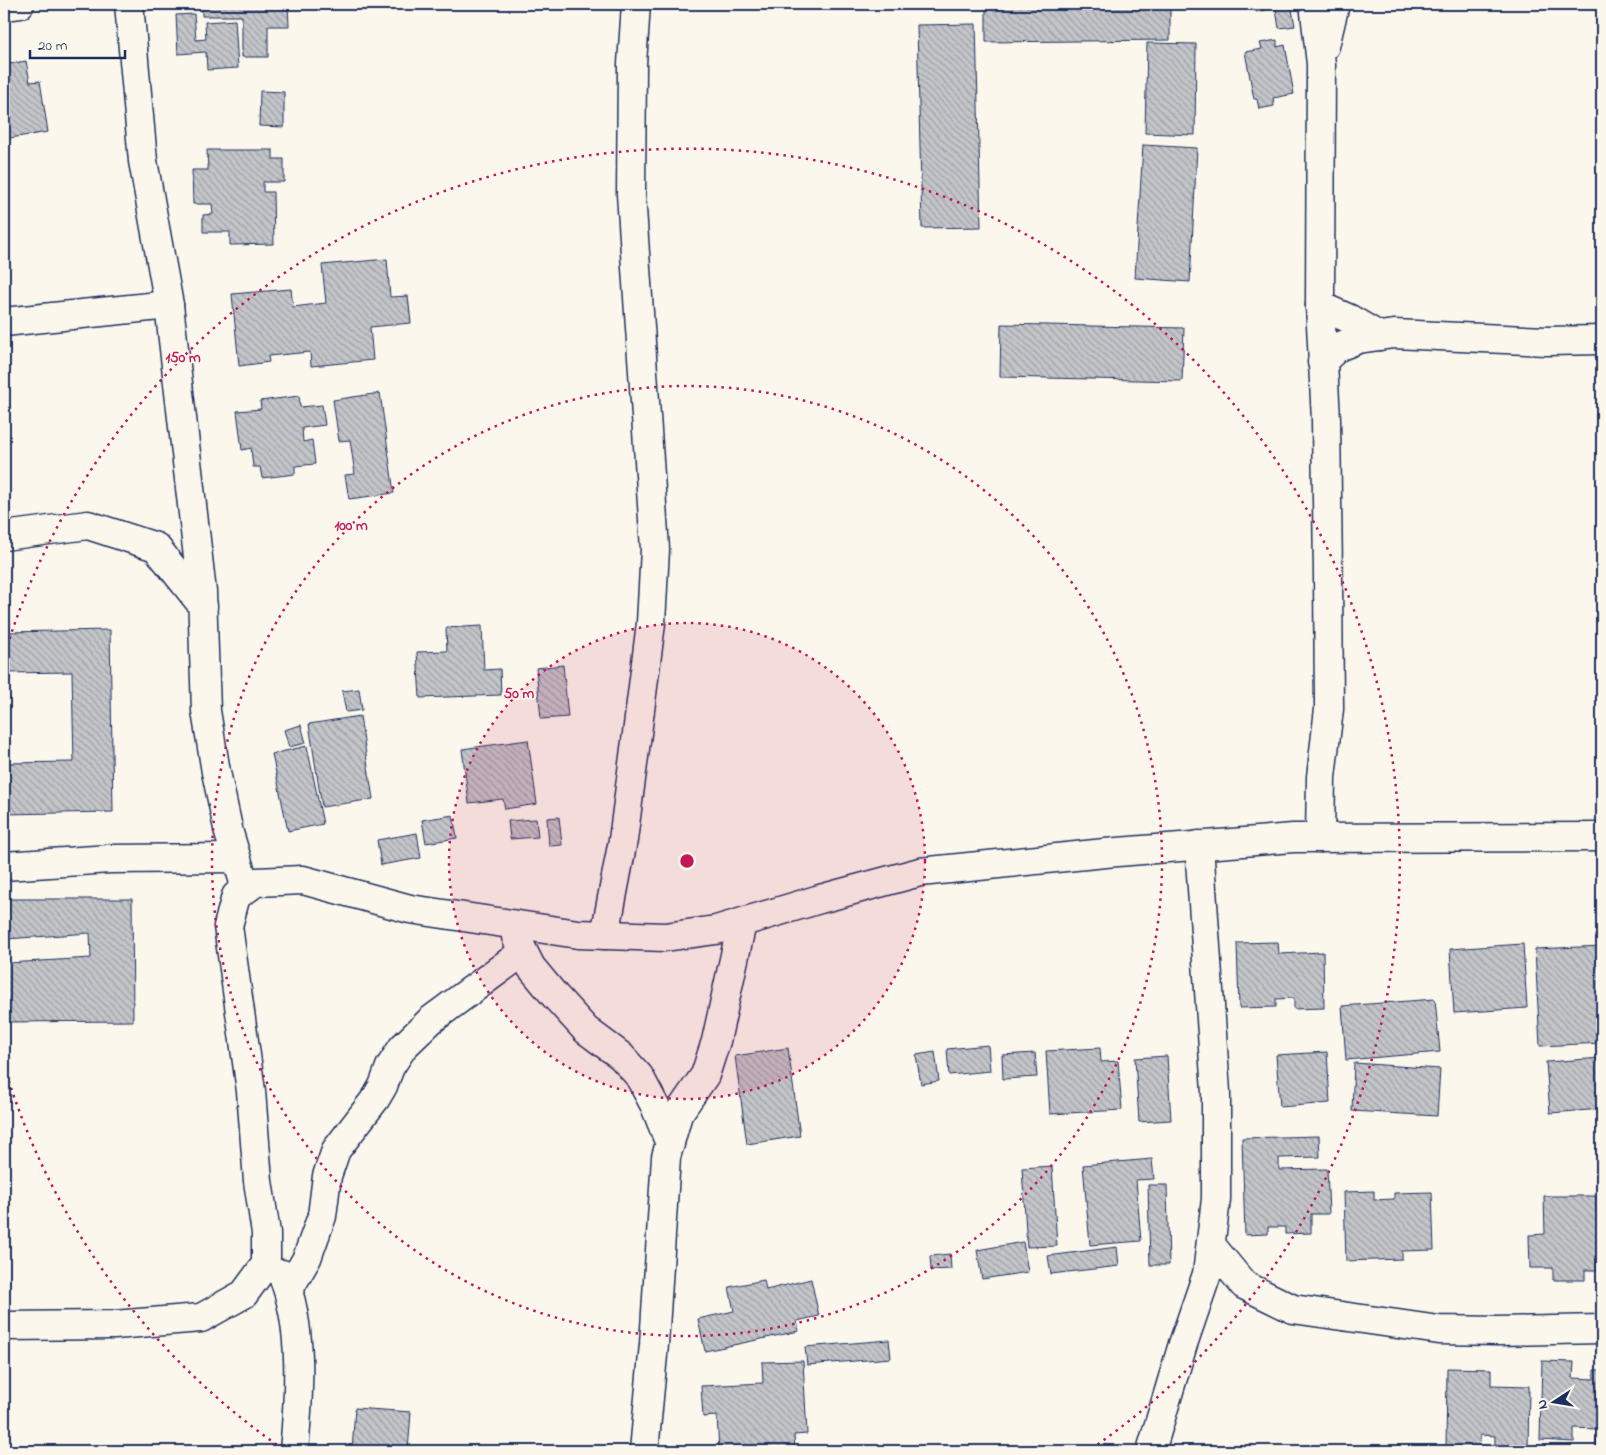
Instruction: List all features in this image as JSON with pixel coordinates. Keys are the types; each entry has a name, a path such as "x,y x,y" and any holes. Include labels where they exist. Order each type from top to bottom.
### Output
{"street":[{"path":"4,6 20,4"},
{"path":"129,4 143,161 169,305 192,496 203,606 206,711 229,833 246,889"},
{"path":"605,935 623,840 638,726 651,623 655,550 631,194 632,64 636,4"},
{"path":"1314,4 1321,64 1320,306 1326,430 1330,709 1321,778 1320,838"},
{"path":"1321,64 1335,4"},
{"path":"4,322 169,305"},
{"path":"1320,306 1379,336"},
{"path":"1322,362 1338,347 1358,339 1394,334 1546,341 1602,340"},
{"path":"4,536 88,525 156,547 203,606"},
{"path":"4,1326 114,1326 201,1318 244,1294 266,1264 266,1233 258,1181 251,1091 228,926 236,896 256,882 304,880 410,909 578,934 665,937 716,930 920,872 1105,853 1293,838 1602,838"},
{"path":"1151,1451 1206,1274 1216,1199 1216,1092 1199,846"},
{"path":"4,866 110,859 236,858"},
{"path":"644,1451 654,1344 666,1157 678,1114 705,1075 716,1041 742,923"},
{"path":"511,924 531,967 586,1030 621,1056 639,1076 655,1106 670,1144"},
{"path":"289,1289 306,1258 322,1216 326,1176 336,1150 376,1098 390,1067 403,1047 431,1020 523,952"},
{"path":"266,1233 289,1289 299,1359 294,1451"},
{"path":"1211,1245 1244,1285 1293,1309 1439,1330 1602,1330"}],"building":[{"path":"202,4 288,4 289,26 268,26 268,57 242,57 242,16 202,16"},
{"path":"986,4 1170,4 1170,40 986,42"},
{"path":"1254,4 1271,4 1272,8 1256,12"},
{"path":"1275,4 1291,4 1295,26 1279,28"},
{"path":"194,14 196,40 206,39 205,22 235,20 238,68 207,70 206,52 178,54 176,15"},
{"path":"976,24 981,227 922,228 917,25"},
{"path":"1277,40 1277,47 1285,45 1294,94 1273,98 1274,106 1259,109 1257,99 1254,99 1245,52 1262,49 1260,43"},
{"path":"1147,43 1196,44 1195,135 1145,133"},
{"path":"26,61 30,82 40,81 48,132 4,139 4,65"},
{"path":"260,91 284,92 284,127 259,126"},
{"path":"1143,145 1197,148 1190,282 1135,278"},
{"path":"207,150 273,150 273,159 284,159 284,182 263,182 263,192 273,192 274,244 230,245 230,232 203,232 203,215 213,214 212,204 193,204 192,170 208,170"},
{"path":"387,259 390,297 408,296 411,323 370,327 373,360 311,366 310,352 268,356 269,362 239,366 232,294 291,289 293,307 326,303 322,265"},
{"path":"1001,324 1184,328 1182,381 1000,377"},
{"path":"380,393 394,493 349,499 345,475 355,474 350,440 339,441 333,400"},
{"path":"299,396 300,407 322,405 325,425 302,428 303,442 312,440 315,464 295,466 295,474 262,478 260,467 253,467 251,448 242,450 237,411 261,409 260,401"},
{"path":"482,626 484,670 500,669 501,695 420,698 417,652 447,651 446,628"},
{"path":"110,630 113,812 4,814 4,763 74,762 72,672 5,673 5,632"},
{"path":"563,665 568,717 541,719 536,668"},
{"path":"359,689 362,710 346,712 342,691"},
{"path":"360,716 373,799 322,807 309,724"},
{"path":"301,725 306,743 289,747 284,730"},
{"path":"528,740 537,804 505,809 503,799 469,803 462,749"},
{"path":"307,746 323,824 288,831 272,754"},
{"path":"453,815 457,838 426,843 422,820"},
{"path":"559,817 562,845 549,846 547,818"},
{"path":"536,819 538,837 510,839 508,821"},
{"path":"417,833 421,858 381,865 377,840"},
{"path":"4,899 132,899 133,1021 4,1022","holes":["90,933 91,958 8,963 6,939"]},
{"path":"1278,942 1279,954 1323,952 1324,1008 1294,1009 1294,998 1276,999 1276,1007 1239,1008 1237,943"},
{"path":"1523,944 1527,1008 1454,1013 1450,949"},
{"path":"1602,946 1602,1043 1540,1046 1535,949"},
{"path":"1435,999 1440,1052 1346,1060 1342,1006"},
{"path":"988,1045 990,1071 949,1075 947,1049"},
{"path":"788,1048 800,1136 747,1144 735,1056"},
{"path":"1100,1048 1101,1062 1118,1061 1122,1110 1050,1114 1046,1051"},
{"path":"935,1052 939,1081 921,1084 916,1055"},
{"path":"1327,1052 1330,1103 1280,1107 1276,1055"},
{"path":"1035,1053 1037,1077 1003,1079 1002,1055"},
{"path":"1167,1056 1171,1120 1139,1122 1135,1058"},
{"path":"1602,1058 1602,1109 1550,1113 1546,1062"},
{"path":"1354,1063 1440,1069 1437,1116 1352,1111"},
{"path":"1319,1136 1320,1157 1279,1158 1279,1170 1327,1169 1329,1214 1311,1214 1311,1233 1285,1234 1285,1227 1268,1227 1268,1234 1245,1235 1242,1138"},
{"path":"1152,1159 1154,1179 1136,1180 1141,1241 1090,1245 1083,1165"},
{"path":"1052,1166 1057,1246 1027,1247 1022,1168"},
{"path":"1148,1185 1167,1185 1169,1265 1150,1265"},
{"path":"1374,1191 1374,1200 1394,1199 1394,1193 1432,1192 1434,1250 1402,1251 1402,1259 1346,1261 1344,1192"},
{"path":"1544,1196 1596,1196 1596,1211 1602,1211 1602,1270 1585,1270 1585,1280 1553,1280 1553,1268 1530,1268 1529,1235 1545,1234"},
{"path":"1023,1242 1028,1272 982,1279 977,1250"},
{"path":"1117,1247 1119,1266 1051,1274 1048,1256"},
{"path":"950,1254 951,1269 931,1270 930,1256"},
{"path":"811,1279 819,1316 797,1321 799,1331 705,1351 698,1319 734,1311 729,1287 764,1280 766,1290"},
{"path":"889,1340 891,1358 807,1365 805,1347"},
{"path":"803,1361 807,1434 794,1435 795,1451 765,1451 765,1448 719,1450 717,1416 703,1417 701,1386 763,1383 762,1362"},
{"path":"1542,1361 1574,1362 1573,1378 1594,1379 1594,1370 1602,1370 1602,1446 1596,1446 1597,1429 1574,1428 1574,1442 1540,1440"},
{"path":"1447,1368 1491,1369 1491,1385 1529,1386 1528,1451 1495,1451 1495,1436 1480,1435 1479,1451 1446,1451"},
{"path":"355,1408 411,1412 408,1451 352,1451"}]}
